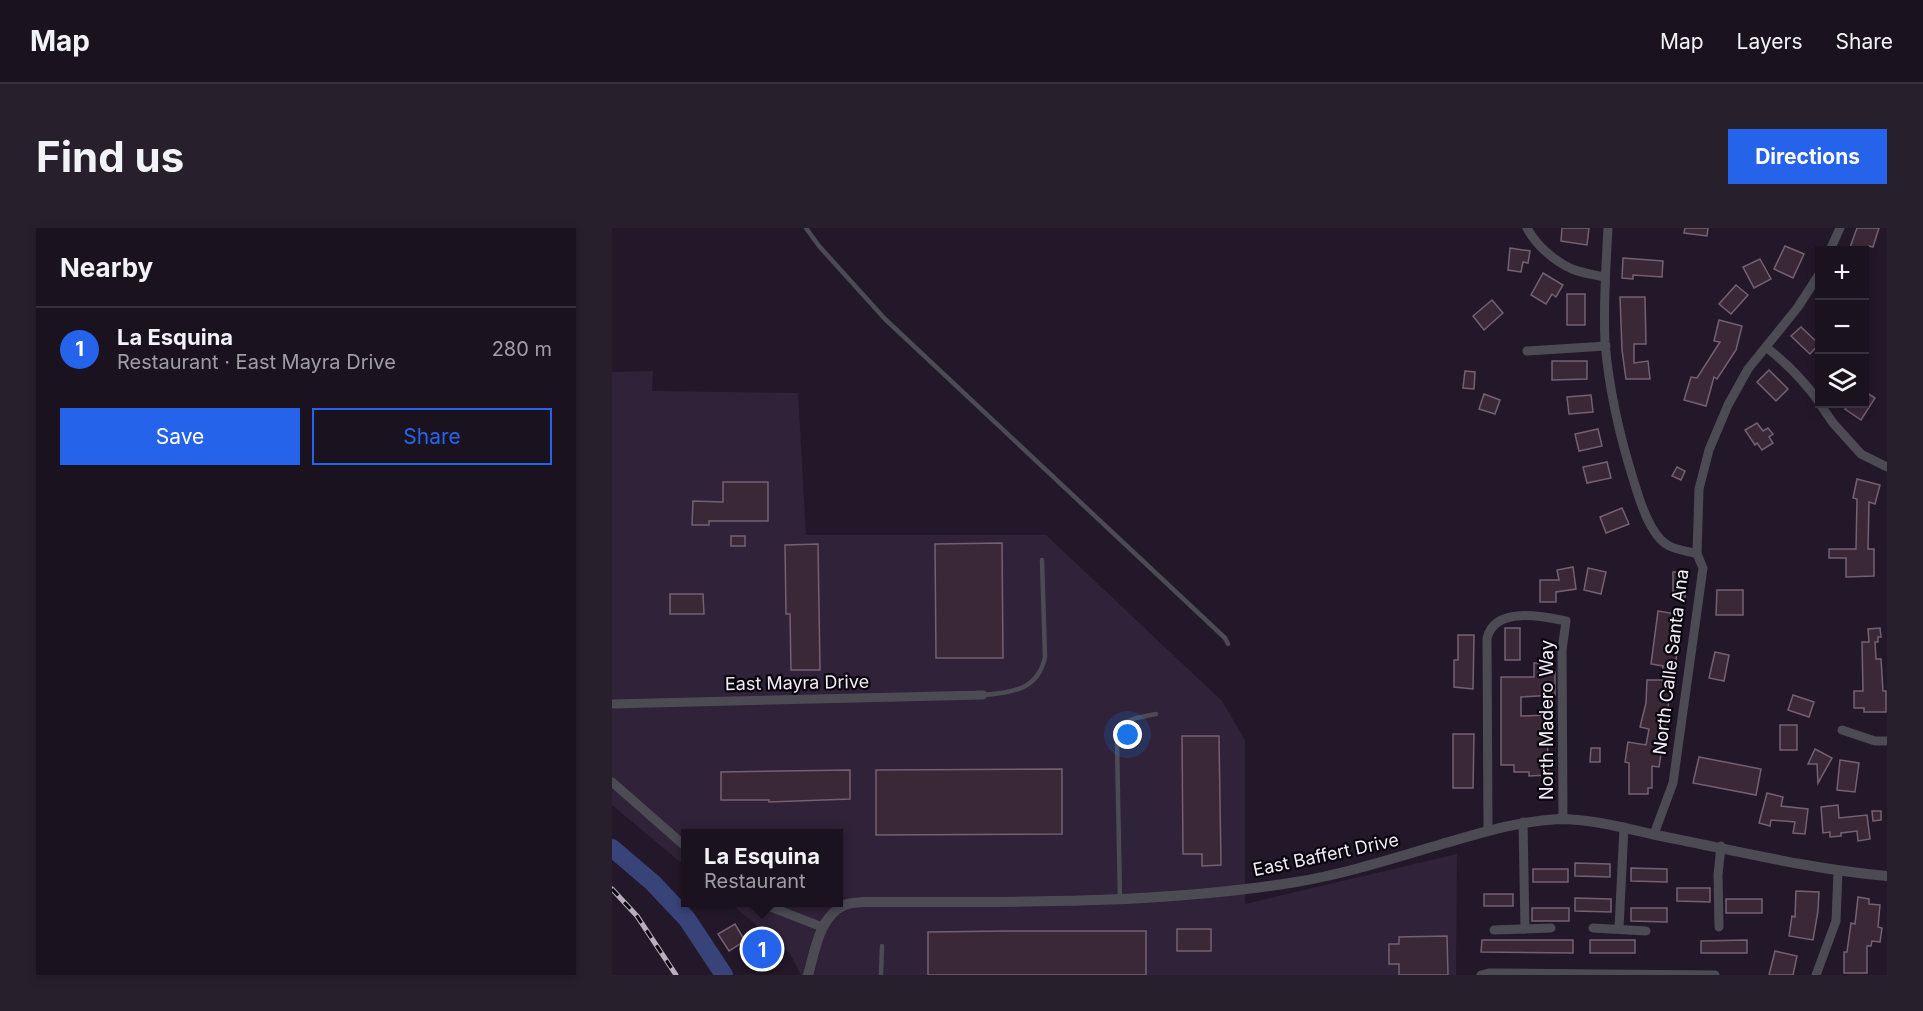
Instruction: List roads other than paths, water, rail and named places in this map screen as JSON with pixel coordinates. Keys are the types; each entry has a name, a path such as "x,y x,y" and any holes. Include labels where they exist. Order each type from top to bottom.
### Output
{"street":[{"path":"1527,228 1533,240 1553,257 1573,269 1605,278"},
{"path":"1608,228 1605,278 1606,346 1615,410 1624,451 1640,502 1654,531 1666,544 1697,554"},
{"path":"1832,246 1840,228"},
{"name":"North Calle Santa Ana","path":"1654,834 1673,783 1703,568 1697,554 1699,489 1709,450 1728,405 1748,369 1767,348 1815,281"},
{"path":"1527,351 1606,346"},
{"path":"1767,348 1806,383 1815,396"},
{"path":"1823,408 1833,423 1861,454 1887,467"},
{"name":"North Madero Way","path":"1488,831 1486,647 1489,630 1496,622 1516,616 1547,617 1566,621 1562,650 1563,819"},
{"name":"East Mayra Drive","path":"612,704 983,695"},
{"path":"1842,730 1875,741 1887,741"},
{"path":"612,782 681,843"},
{"name":"East Baffert Drive","path":"843,906 864,902 1050,902 1232,892 1300,881 1403,856 1522,822 1563,819 1624,827 1838,871 1887,876"},
{"path":"1522,822 1525,929"},
{"path":"1619,928 1624,827"},
{"path":"1719,927 1718,875 1721,846"},
{"path":"1816,975 1836,921 1838,871"},
{"path":"769,907 822,927"},
{"name":"East Baffert Drive","path":"808,975 822,927 833,913 842,907"},
{"path":"1494,930 1551,928"},
{"path":"1593,928 1646,931"},
{"path":"1481,975 1488,973 1715,975"}],"lane":[{"path":"806,228 819,246 885,319 1216,630 1228,644"},
{"path":"983,695 1005,693 1027,686 1038,676 1043,667 1045,657 1042,560"},
{"path":"1120,898 1117,744 1120,724 1156,714"},
{"path":"881,975 882,946"}],"waterway":[{"path":"612,848 653,883 687,919 724,975"}],"railway":[{"path":"612,889 637,916 676,975"}],"place":[{"name":"La Esquina","path":"762,949"}]}
